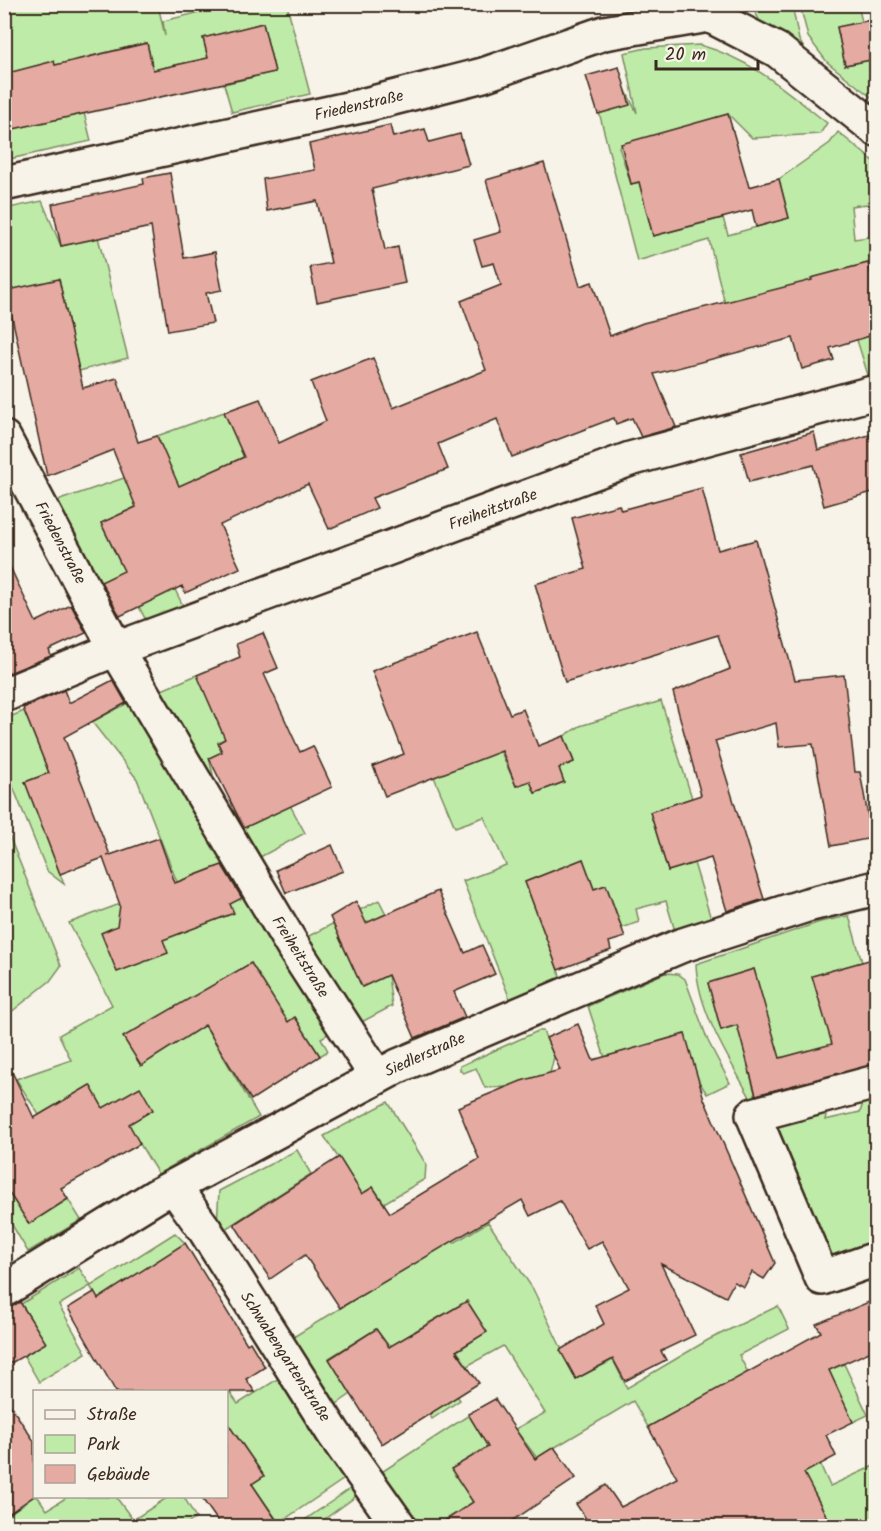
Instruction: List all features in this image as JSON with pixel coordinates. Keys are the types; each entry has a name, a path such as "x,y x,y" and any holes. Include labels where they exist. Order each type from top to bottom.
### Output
{"street":[{"path":"713,10 777,50 876,129"},
{"name":"Friedenstraße","path":"4,184 361,106 472,78 604,33 713,10"},
{"name":"Freiheitstraße","path":"4,695 116,648 630,459 876,392"},
{"name":"Friedenstraße","path":"4,438 116,648"},
{"name":"Freiheitstraße","path":"116,648 295,950 377,1077"},
{"name":"Siedlerstraße","path":"4,1290 174,1186 398,1065 680,946 807,905 876,888"},
{"path":"876,1082 753,1115 822,1278 876,1259"},
{"name":"Schwabengartenstraße","path":"174,1186 205,1230 334,1434 399,1527"}],"green space":[{"path":"5,5 158,5 165,36 163,21 230,5 287,5 310,94 232,112 224,84 275,72 263,23 203,38 208,58 153,70 147,43 91,56 91,84 78,88 91,141 5,160 4,131 54,62 5,74"},
{"path":"752,5 792,5 799,40 808,55 761,24"},
{"path":"800,5 858,5 862,22 837,27 845,65 876,59 876,101 827,62 808,37"},
{"path":"700,45 736,59 768,77 827,123 820,134 752,138 728,114 619,147 631,184 639,182 653,236 723,218 728,235 789,218 779,179 830,143 838,132 876,163 876,203 851,206 854,239 876,236 876,293 868,263 812,278 825,329 725,304 709,240 637,261 599,112 610,96 626,91 637,113 624,53 646,48"},
{"path":"42,201 61,246 98,237 128,358 79,371 59,280 5,291 4,209"},
{"path":"876,334 876,373 868,375 857,340"},
{"path":"224,412 244,457 101,523 121,565 160,559 185,610 147,622 121,573 91,587 48,504 124,478 167,460 157,436"},
{"path":"197,675 253,726 218,742 222,752 209,758 217,791 234,822 285,796 305,833 249,863 150,695"},
{"path":"137,698 335,1030 321,1038 328,1051 320,1056 295,1017 270,1033 269,992 251,963 190,1000 259,1117 158,1174 140,1144 128,1151 90,1085 39,1115 16,1079 71,1060 59,1035 112,1005 69,923 120,904 233,913 216,867 177,882 137,779 92,722"},
{"path":"661,701 692,798 650,812 668,871 694,863 711,919 675,931 666,901 636,909 639,922 622,928 606,885 594,889 583,859 525,882 561,978 510,999 463,881 506,865 484,817 455,827 434,777 500,750 516,786 530,781 535,793 564,782 559,768 574,761 564,736 580,726"},
{"path":"24,711 49,773 25,782 64,884 47,871 5,767 5,719"},
{"path":"4,823 61,966 50,981 5,1017"},
{"path":"379,900 386,914 339,937 362,987 388,975 392,1006 354,1026 297,942"},
{"path":"849,916 862,962 812,976 821,1006 839,1044 748,1066 756,1097 750,1097 708,1016 698,982 696,964 820,922","holes":["754,969 767,1016 721,1030 708,983"]},
{"path":"665,973 678,974 685,979 708,1041 730,1083 707,1094 698,1080 684,1034 631,1050 620,1104 588,1006"},
{"path":"538,1031 543,1031 554,1057 550,1073 579,1148 506,1087 485,1088 476,1068 463,1073 460,1070 460,1066"},
{"path":"876,1094 876,1247 831,1259 772,1119 828,1106 825,1120 860,1112 865,1097"},
{"path":"388,1102 426,1164 425,1179 384,1203 373,1187 362,1194 324,1136"},
{"path":"297,1150 311,1174 222,1231 217,1223 219,1191"},
{"path":"4,1185 29,1224 68,1199 81,1220 28,1252 11,1223 5,1227"},
{"path":"440,1219 454,1243 488,1222 533,1289 576,1379 613,1360 627,1388 708,1340 778,1306 789,1329 739,1355 767,1410 817,1385 820,1374 844,1364 868,1415 853,1422 837,1389 755,1427 732,1431 711,1393 648,1427 633,1401 537,1458 515,1429 545,1413 503,1346 467,1366 457,1351 486,1332 467,1301 415,1331 460,1400 432,1419 416,1392 429,1384 402,1343 391,1350 376,1329 329,1358 351,1394 331,1408 290,1339 435,1250 422,1230"},
{"path":"175,1233 185,1243 228,1390 154,1390 90,1286 59,1305 86,1353 39,1382 24,1356 45,1343 21,1304 79,1268 91,1286"},
{"path":"284,1375 350,1475 279,1523 252,1484 264,1476 237,1436 228,1442 228,1390 238,1404"},
{"path":"469,1415 489,1446 452,1469 473,1502 436,1526 411,1526 374,1477"},
{"path":"820,1464 830,1486 876,1465 876,1526 832,1526 815,1494 790,1505 729,1466"},
{"path":"357,1484 362,1492 315,1526 296,1526"},
{"path":"33,1497 39,1498 47,1510 65,1498 117,1498 133,1520 166,1498 185,1498 196,1518 184,1526 5,1526 5,1517"}],"building":[{"path":"876,19 876,59 845,65 837,27"},
{"path":"263,23 275,72 4,131 4,74 54,61 55,65 147,43 153,70 208,58 203,38"},
{"path":"619,67 630,105 598,114 586,76"},
{"path":"728,114 749,187 779,179 789,218 756,227 752,210 653,236 639,182 631,184 621,144"},
{"path":"390,125 393,137 425,129 429,142 460,134 469,165 372,189 385,250 398,247 405,283 317,302 310,267 331,263 317,201 267,211 263,179 315,170 309,144"},
{"path":"544,163 580,286 592,282 610,336 643,323 812,280 811,278 868,263 876,293 876,334 830,348 834,360 802,369 793,338 654,374 676,427 641,437 632,418 616,424 614,418 512,457 497,419 438,444 448,469 372,498 377,508 329,529 308,484 220,525 240,568 185,593 182,586 120,616 101,582 124,571 101,523 136,507 113,450 47,476 12,317 4,318 4,291 59,279 83,388 117,378 138,442 157,436 179,486 244,457 224,412 260,399 279,443 326,421 311,382 373,358 393,408 486,370 461,301 501,285 494,263 482,266 474,240 501,232 486,180"},
{"path":"170,173 184,258 215,252 222,290 206,293 213,323 168,331 151,227 61,246 52,204 144,184 143,178"},
{"path":"814,432 818,450 876,433 876,491 824,506 813,465 749,482 741,453"},
{"path":"702,488 718,550 756,540 795,680 844,675 855,772 860,772 872,838 831,846 813,744 779,747 776,723 715,741 764,899 727,911 711,858 668,871 650,812 701,795 673,692 730,669 718,635 565,682 535,584 586,569 572,518 619,505 621,510"},
{"path":"4,554 36,622 71,605 86,633 49,650 51,656 9,673 4,661"},
{"path":"477,632 510,714 523,709 538,746 564,736 574,762 559,768 564,782 535,793 530,781 516,786 502,751 385,796 373,766 404,754 372,671"},
{"path":"263,633 278,668 264,674 300,752 313,746 332,787 244,828 209,758 222,752 218,743 225,739 197,675 240,657 236,644"},
{"path":"113,680 126,703 64,737 110,855 159,838 175,883 222,865 242,898 230,904 234,913 163,940 168,953 117,972 101,933 117,926 120,905 103,858 60,874 25,782 49,773 23,708 64,690 69,703"},
{"path":"332,845 343,871 286,893 276,870"},
{"path":"583,859 594,889 606,885 625,937 609,942 611,950 558,970 525,882"},
{"path":"438,891 465,953 482,945 495,974 454,992 465,1017 415,1038 388,975 362,987 330,917 356,901 366,923"},
{"path":"876,958 876,1064 756,1095 737,1025 721,1030 708,983 754,969 780,1058 832,1044 812,976"},
{"path":"251,963 288,1022 295,1017 320,1056 251,1100 205,1025 141,1066 123,1037"},
{"path":"578,1024 593,1060 685,1034 704,1099 775,1263 764,1279 752,1272 744,1287 734,1282 726,1297 661,1264 695,1335 661,1351 666,1360 625,1381 613,1359 576,1379 560,1350 604,1324 595,1305 629,1288 602,1241 587,1249 560,1201 530,1216 522,1200 340,1308 305,1255 270,1279 234,1224 339,1157 362,1194 373,1187 390,1213 479,1159 458,1107 521,1081 560,1070 546,1038"},
{"path":"4,1055 34,1118 90,1085 103,1108 140,1087 153,1110 129,1124 140,1144 61,1188 68,1199 29,1224 4,1185"},
{"path":"185,1243 247,1344 250,1342 265,1367 246,1379 255,1392 115,1390 68,1308 94,1292 98,1299"},
{"path":"876,1299 876,1349 829,1370 853,1422 826,1435 836,1456 804,1473 832,1527 584,1527 589,1523 576,1504 606,1485 621,1507 677,1478 648,1427 821,1332 816,1324"},
{"path":"467,1301 487,1332 456,1351 479,1383 382,1444 329,1359 376,1329 389,1347"},
{"path":"20,1302 46,1343 4,1367 4,1309"},
{"path":"4,1396 33,1440 33,1497 4,1517"},
{"path":"495,1399 535,1459 554,1447 576,1478 503,1527 436,1527 473,1502 451,1469 488,1447 468,1414"},
{"path":"228,1424 264,1476 252,1484 281,1527 222,1527 202,1498 228,1498"}]}
